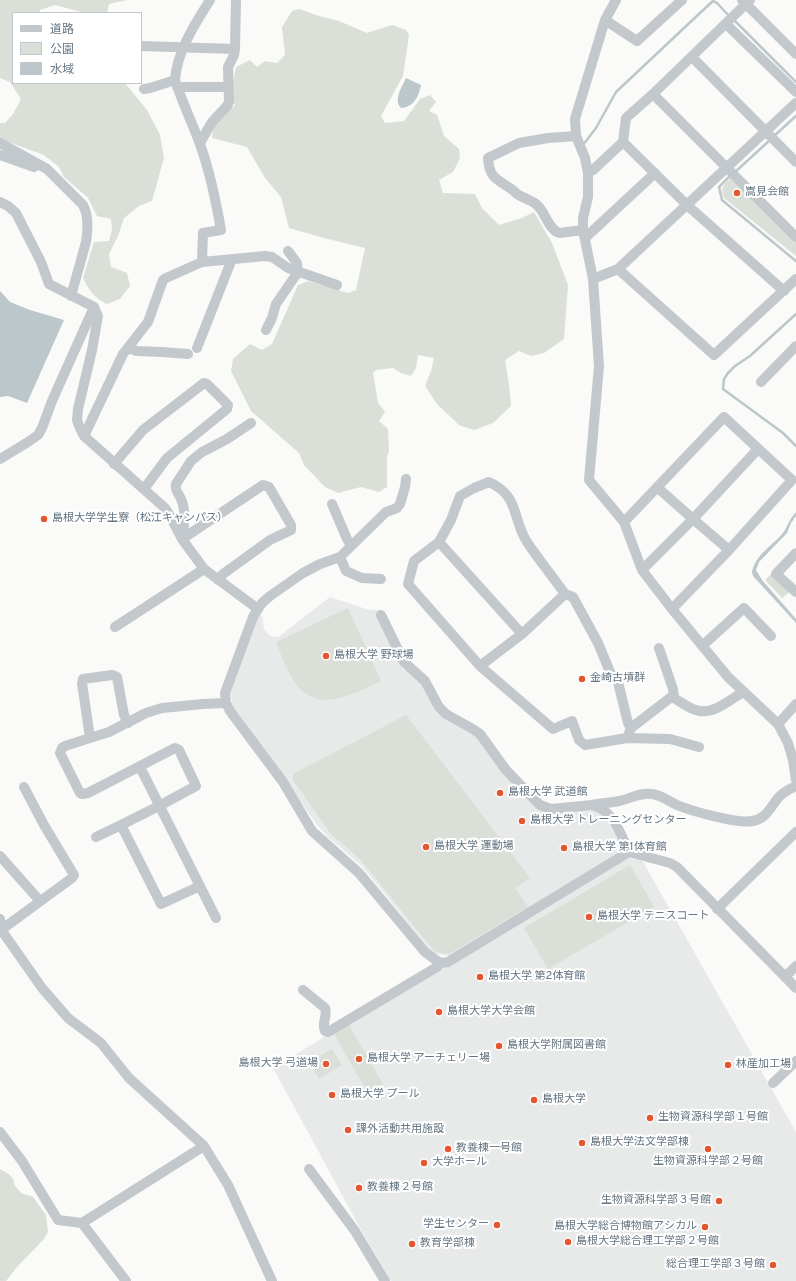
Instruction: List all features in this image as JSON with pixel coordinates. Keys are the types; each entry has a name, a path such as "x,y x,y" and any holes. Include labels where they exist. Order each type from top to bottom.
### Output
{"street":[{"path":"202,262 203,233 221,230 216,201 200,143 176,84 175,74 182,47 210,0"},
{"path":"200,143 212,122 229,102 228,67 234,55 235,49 236,0"},
{"path":"616,0 605,20 574,119 576,136 585,158 588,173 588,197 583,218 584,234 593,279 598,366 589,480 624,522 642,570 672,609 702,646 743,692 778,724 788,743 793,760 796,780"},
{"path":"605,20 637,41 680,1"},
{"path":"588,173 594,170 623,142 626,118 726,24 746,1 796,54"},
{"path":"726,24 796,92"},
{"path":"142,46 235,49"},
{"path":"692,57 796,162"},
{"path":"144,89 176,84 228,87"},
{"path":"653,94 796,238"},
{"path":"593,279 618,269 687,205 731,172 770,135 796,102"},
{"path":"576,136 519,143 488,158 488,164 493,177 500,183 537,204 556,232 584,234 655,173"},
{"path":"623,142 687,205 784,291"},
{"path":"0,143 47,169 83,205 85,209 88,233 71,296"},
{"path":"0,155 29,166 47,169"},
{"path":"0,202 8,206 16,213 41,262 49,284 94,307 98,316 92,350 78,409 78,426 84,436 114,464 159,502 169,514 182,538 204,569 258,609"},
{"path":"266,330 272,318 276,304 298,272 298,263 288,251"},
{"path":"84,436 123,354 148,322 163,280 202,262 265,256 272,257 288,268 337,285"},
{"path":"197,348 232,259"},
{"path":"618,269 714,354 796,279"},
{"path":"0,459 38,435 94,307"},
{"path":"761,382 796,346"},
{"path":"128,348 137,351 188,354"},
{"path":"114,464 144,430 204,383 207,384 228,405 227,409 167,458 144,489"},
{"path":"624,522 724,417 792,480 729,550 672,609"},
{"path":"182,538 184,526 182,503 175,488 176,484 192,462 202,452 227,439 250,423"},
{"path":"642,570 693,519 758,449"},
{"path":"406,479 400,504 397,508 386,512 340,557 303,573 262,603 253,617 225,693 226,703 239,724 282,782 312,831 359,873 425,952 440,963 448,962 629,852 670,863 676,867 796,988"},
{"path":"629,733 618,682 610,672 598,643 573,597 565,594 526,540 511,501 500,487 489,482 460,496 451,520 439,542 414,561 408,584 480,666 553,729 572,721 579,740 585,745 629,733 699,747"},
{"path":"182,538 263,485 269,487 291,525 291,530 270,540 223,574 218,580"},
{"path":"658,488 729,550"},
{"path":"332,504 351,545"},
{"path":"439,542 522,634"},
{"path":"796,553 776,574 796,592"},
{"path":"340,557 346,571 362,578 380,579"},
{"path":"115,627 204,569"},
{"path":"480,666 522,634 565,594"},
{"path":"702,646 744,608 771,636"},
{"path":"381,615 404,662 425,681 439,707 446,714 480,734 506,770 540,805 551,809 620,801 641,794 653,794 678,805 697,811 725,818 751,822 766,815 778,798 796,786"},
{"path":"658,648 673,689 674,698"},
{"path":"90,738 82,683 85,678 112,675 117,677 124,715 128,723"},
{"path":"629,733 662,703 670,698 674,698 697,711 703,712 720,707 743,692"},
{"path":"96,838 196,786 179,750 175,748 140,767 82,794 60,753 62,748 108,732 146,713 162,708 226,703"},
{"path":"778,724 796,704"},
{"path":"140,767 216,918"},
{"path":"24,787 44,825 74,874 72,878 40,901 0,924 42,988 68,1018 101,1043 129,1078 171,1114 204,1146 228,1185 272,1281"},
{"path":"592,805 598,806 609,816 617,827 629,852"},
{"path":"121,825 161,904 200,886"},
{"path":"718,909 796,832"},
{"path":"1,860 40,901"},
{"path":"303,990 325,1008 326,1012 323,1026 325,1031 328,1032 437,967 440,963"},
{"path":"785,977 796,966"},
{"path":"773,1083 796,1061"},
{"path":"0,1132 22,1161 58,1220 82,1223 204,1146"},
{"path":"310,1169 355,1231 385,1281"},
{"path":"82,1223 126,1281"}],"shaded area":[{"path":"330,597 369,610 380,610 380,622 403,669 418,678 424,686 473,733 539,810 592,809 601,814 612,828 623,851 449,956 436,954 431,951 362,866 328,837 317,825 233,706 230,692 257,619 262,615 264,629 270,636 278,637"},
{"name":"島根大学","path":"628,858 642,860 796,1132 796,1281 391,1281 360,1228 273,1068 437,969"}],"green space":[{"path":"0,0 127,0 109,4 107,12 81,12 55,5 40,10 40,12 12,12 12,84 126,84 147,110 160,135 164,158 152,201 139,206 124,218 118,236 109,254 111,267 127,273 130,286 120,299 107,304 92,293 87,287 83,278 94,242 109,241 112,230 111,219 97,216 88,198 64,177 59,167 44,155 0,139 0,123 5,123 13,114 21,99 10,82 0,78"},
{"path":"299,9 339,21 367,33 392,25 406,30 409,35 403,76 381,116 385,123 404,121 420,99 430,95 436,102 429,111 437,115 444,136 459,149 460,158 453,172 439,180 443,193 475,194 482,208 499,225 522,218 534,212 552,243 568,285 564,339 544,353 531,356 519,351 505,360 511,406 493,423 474,430 459,425 437,404 425,386 434,358 418,355 416,368 411,376 401,373 393,368 376,370 373,373 378,403 385,412 379,421 388,429 389,451 387,457 387,487 379,492 361,487 338,493 325,487 304,465 299,453 251,411 231,371 233,359 250,344 262,350 272,344 298,285 308,281 348,293 356,290 365,248 289,228 281,197 265,178 247,147 212,138 214,122 235,105 231,92 236,67 250,60 257,67 265,61 277,63 285,55 282,27 292,11"},
{"path":"731,178 796,242 796,256 724,198 722,189"},
{"path":"771,574 790,592 782,598 765,580"},
{"name":"島根大学 野球場","path":"348,608 381,681 355,693 342,697 330,700 318,699 307,694 297,685 286,668 276,642"},
{"name":"島根大学 運動場","path":"406,715 530,878 515,888 528,907 449,954 435,952 360,859 331,834 293,780 293,774"},
{"name":"島根大学 テニスコート","path":"630,865 654,907 548,969 524,928"},
{"name":"島根大学 アーチェリー場","path":"349,1025 383,1084 368,1093 334,1034"},
{"name":"島根大学 弓道場","path":"332,1049 342,1065 319,1079 309,1062"},
{"path":"0,1169 9,1174 13,1179 15,1186 21,1193 33,1197 46,1215 48,1232 44,1239 17,1267 6,1281 0,1281"}],"water":[{"path":"406,78 421,85 419,93 413,103 409,106 401,108 398,97"},
{"path":"0,291 10,302 30,310 64,320 27,403 8,396 0,397"},
{"path":"796,512 796,516 787,533 759,562 756,570 762,580 796,619 796,623 753,576 752,572 757,560 779,538"}],"waterway":[{"path":"583,145 596,128 616,92 713,1 717,3 730,17"},
{"path":"734,20 796,82"},
{"path":"774,136 796,116"},
{"path":"734,173 770,140"},
{"path":"730,176 719,187 722,200 796,261"},
{"path":"796,314 750,356 735,366 728,373 724,379 723,389 783,433 796,446"}],"place":[{"name":"嵩見会館","path":"737,193"},
{"name":"島根大学学生寮（松江キャンパス）","path":"44,519"},
{"name":"島根大学 野球場","path":"326,656"},
{"name":"金崎古墳群","path":"582,679"},
{"name":"島根大学 武道館","path":"500,793"},
{"name":"島根大学 トレーニングセンター","path":"522,821"},
{"name":"島根大学 運動場","path":"426,847"},
{"name":"島根大学 第1体育館","path":"564,848"},
{"name":"島根大学 テニスコート","path":"589,917"},
{"name":"島根大学 第2体育館","path":"480,977"},
{"name":"島根大学大学会館","path":"439,1012"},
{"name":"島根大学附属図書館","path":"499,1046"},
{"name":"島根大学 アーチェリー場","path":"359,1059"},
{"name":"島根大学 弓道場","path":"326,1064"},
{"name":"林産加工場","path":"728,1065"},
{"name":"島根大学 プール","path":"332,1095"},
{"name":"島根大学","path":"534,1100"},
{"name":"生物資源科学部１号館","path":"650,1118"},
{"name":"課外活動共用施設","path":"348,1130"},
{"name":"島根大学法文学部棟","path":"582,1143"},
{"name":"教養棟一号館","path":"448,1149"},
{"name":"生物資源科学部２号館","path":"708,1149"},
{"name":"大学ホール","path":"424,1163"},
{"name":"教養棟２号館","path":"359,1188"},
{"name":"生物資源科学部３号館","path":"719,1201"},
{"name":"学生センター","path":"497,1225"},
{"name":"島根大学総合博物館アシカル","path":"705,1227"},
{"name":"島根大学総合理工学部２号館","path":"568,1242"},
{"name":"教育学部棟","path":"412,1244"},
{"name":"総合理工学部３号館","path":"773,1265"}]}
